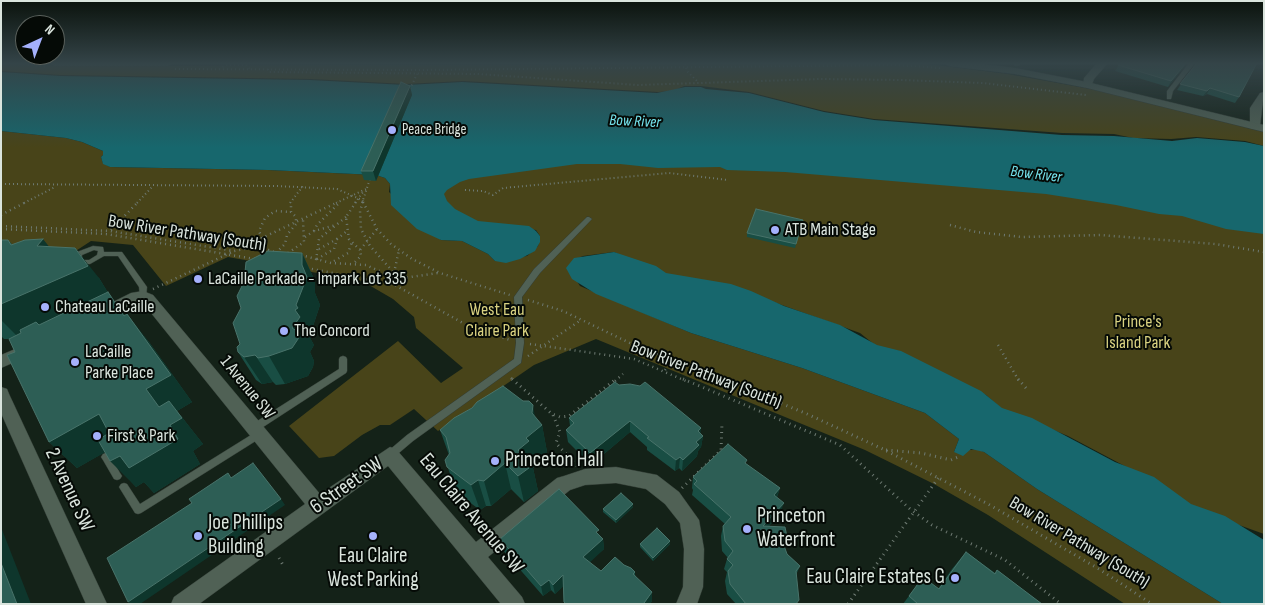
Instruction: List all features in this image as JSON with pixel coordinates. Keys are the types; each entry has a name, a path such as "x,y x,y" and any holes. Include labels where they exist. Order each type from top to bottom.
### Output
{"street":[{"path":"1102,91 1259,124"},
{"path":"1114,91 1169,98 1259,124"},
{"path":"1259,124 1256,108 1264,95"},
{"path":"83,323 143,296"},
{"name":"1 Avenue SW","path":"143,296 151,302 318,506"},
{"path":"1,362 38,344"},
{"name":"2 Avenue SW","path":"1,394 97,604"},
{"name":"6 Street SW","path":"181,604 390,455"},
{"name":"Eau Claire Avenue SW","path":"390,455 515,604"},
{"path":"474,556 564,484 580,479 616,475 650,482 672,498 689,520 694,549 693,587 686,604"}],"lane":[{"path":"1169,98 1170,91"},
{"path":"390,455 410,438 518,361 520,343 518,297 537,271 589,219"},
{"path":"102,254 120,254 143,287 143,296"},
{"path":"124,488 138,510 343,371 343,359"},
{"path":"106,457 117,476"}],"path":[{"path":"373,173 362,200 360,221 367,241 398,279 395,285"},
{"path":"465,190 483,191 493,195 503,188 669,173 728,180"},
{"path":"1,184 56,186 303,186 337,189 362,200"},
{"path":"1,215 56,186"},
{"path":"110,231 153,186"},
{"path":"276,253 285,244 287,235 296,224 296,217 289,207 292,198 303,186"},
{"path":"143,296 156,287 296,224 366,189"},
{"path":"316,260 319,240 346,217 358,197 366,189"},
{"path":"314,231 317,225 342,200"},
{"name":"Bow River Pathway (South)","path":"362,200 377,229 400,250 440,273 518,297 580,320 673,360 806,412 938,477 1099,569 1152,604"},
{"path":"262,238 259,231 265,218 275,211 291,212"},
{"path":"346,217 348,237 360,250 361,256 355,263"},
{"path":"303,220 302,234 305,237 314,231 337,225"},
{"path":"950,226 976,232 1022,237 1100,235 1170,242 1215,244 1264,252"},
{"name":"Bow River Pathway (South)","path":"1,228 110,231 234,251 258,246 280,254"},
{"name":"Bow River Pathway (South)","path":"1,228 106,234 262,260"},
{"path":"360,250 377,229"},
{"path":"319,248 337,239 348,230"},
{"name":"Bow River Pathway (South)","path":"305,237 303,244 285,254 297,253 331,263 366,265 398,279 440,273"},
{"path":"316,260 334,249 337,239"},
{"path":"331,263 348,253 352,242"},
{"path":"394,273 400,250"},
{"name":"Bow River Pathway (South)","path":"306,268 395,285 470,327 520,343 634,359 665,370 840,446 932,525 1005,560 1061,604"},
{"path":"518,361 545,346 580,320"},
{"path":"998,345 1016,378 1026,388"},
{"path":"665,370 673,360"},
{"path":"504,372 552,414 560,417 570,416 623,374"},
{"path":"552,414 560,432 556,443 577,463 580,479"},
{"path":"672,498 721,450 722,423"},
{"path":"885,450 921,453 951,460 958,457"},
{"path":"848,604 938,477"},
{"path":"279,558 283,564"}],"green space":[{"path":"743,91 1103,91 1264,132 1264,146 1245,141 1196,137 1171,139 1133,138 1114,134 1062,133 874,119 824,111"},
{"path":"1,131 66,138 82,142 103,151 101,157 103,163 110,167 268,170 376,175 385,178 390,184 389,192 441,240 462,241 488,254 495,261 527,256 538,246 540,236 536,230 473,222 455,213 441,198 447,186 462,179 578,162 720,165 1036,191 1186,215 1264,233 1264,534 1189,507 1153,481 1068,436 1002,409 986,395 899,351 875,345 860,333 740,290 665,276 614,252 583,256 576,259 569,268 580,286 691,333 802,368 925,413 959,439 954,452 977,449 984,452 1037,489 1223,604 1125,604 988,515 934,484 865,450 596,339 534,365 438,431 414,409 390,425 380,425 362,435 334,456 319,458 289,426 398,341 441,383 463,368 416,328 414,317 393,299 362,281 228,257 166,286 133,245 91,241 62,260 1,256"}],"water":[{"name":"Bow River","path":"1,91 626,91 657,93 665,91 730,91 749,93 824,112 874,120 1062,135 1114,136 1172,141 1197,138 1245,142 1264,146 1264,234 1226,229 1182,216 1159,214 1046,194 785,172 727,170 720,167 658,168 620,164 577,164 469,179 460,182 444,194 447,201 455,209 478,221 529,226 536,231 540,236 540,242 535,251 520,259 506,263 495,261 488,254 462,241 441,240 417,229 391,205 390,184 385,178 376,175 268,170 110,167 103,164 101,157 103,151 82,142 66,138 1,131"},
{"path":"614,252 656,266 666,273 731,284 784,306 840,325 877,345 901,351 981,391 1002,408 1032,418 1115,462 1154,477 1191,504 1225,516 1264,540 1264,604 1223,604 1037,489 984,452 971,449 963,456 954,452 959,439 925,413 802,368 691,333 596,294 572,279 566,268 574,258"}],"building":[{"path":"397,91 408,91 373,171 361,171"},
{"path":"1220,91 1242,91 1239,97"},
{"name":"ATB Main Stage","path":"756,209 803,220 796,244 747,233"},
{"path":"43,239 37,246 75,248 88,266 1,304 1,240 8,240 11,245 25,240"},
{"path":"268,251 302,253 302,265 307,277 296,305 298,308 295,310 300,317 292,328 300,333 292,348 269,356 258,358 255,355 244,357 238,352 237,347 240,344 233,323 241,308 237,296 244,282 246,262"},
{"path":"108,292 124,316 127,314 171,375 146,389 159,407 169,401 182,418 170,425 178,439 129,468 120,456 110,461 98,440 109,433 99,414 49,442 7,355 15,352 9,339 21,333 20,330 36,322 39,325"},
{"path":"615,382 619,385 630,384 640,386 645,382 701,428 698,431 703,436 696,442 699,445 683,460 680,457 676,460 647,438 649,437 630,421 590,453 566,430 574,423 569,418"},
{"path":"503,386 523,401 529,401 533,405 532,413 542,425 526,438 529,441 518,450 533,465 518,476 505,463 484,481 478,480 471,485 447,467 445,460 450,453 446,437 440,430 454,418"},
{"name":"Princeton Waterfront","path":"728,444 747,460 745,463 780,488 774,495 784,503 763,526 785,527 787,537 783,543 787,554 800,566 796,571 799,600 796,604 746,604 730,584 728,571 733,565 727,559 733,551 725,541 723,526 731,517 694,484 697,481 693,477"},
{"name":"Joe Phillips Building","path":"253,463 281,499 128,602 107,558 192,503 189,499 228,473 231,478"},
{"path":"559,489 599,530 596,532 603,539 583,557 601,571 615,557 631,568 635,572 633,574 652,592 645,604 566,604 564,602 563,575 553,585 549,580 541,586 500,539"},
{"path":"621,493 633,504 616,520 603,509"},
{"path":"657,528 670,541 653,558 640,544"},
{"path":"966,552 995,574 997,570 1042,604 918,604 909,596 923,577 939,589"},
{"path":"1,563 17,604 1,604"}],"place":[{"name":"Peace Bridge","path":"392,130"},
{"name":"ATB Main Stage","path":"775,230"},
{"name":"LaCaille Parkade - Impark Lot 335","path":"198,279"},
{"name":"Chateau LaCaille","path":"45,307"},
{"name":"The Concord","path":"284,331"},
{"name":"LaCaille Parke Place","path":"75,362"},
{"name":"First & Park","path":"97,436"},
{"name":"Princeton Hall","path":"495,461"},
{"name":"Princeton Waterfront","path":"747,529"},
{"name":"Joe Phillips Building","path":"198,536"},
{"name":"Eau Claire West Parking","path":"373,536"},
{"name":"Eau Claire Estates G","path":"955,578"}],"park label":[{"name":"West Eau Claire Park","path":"497,320"},
{"name":"Prince's Island Park","path":"1138,332"}]}
